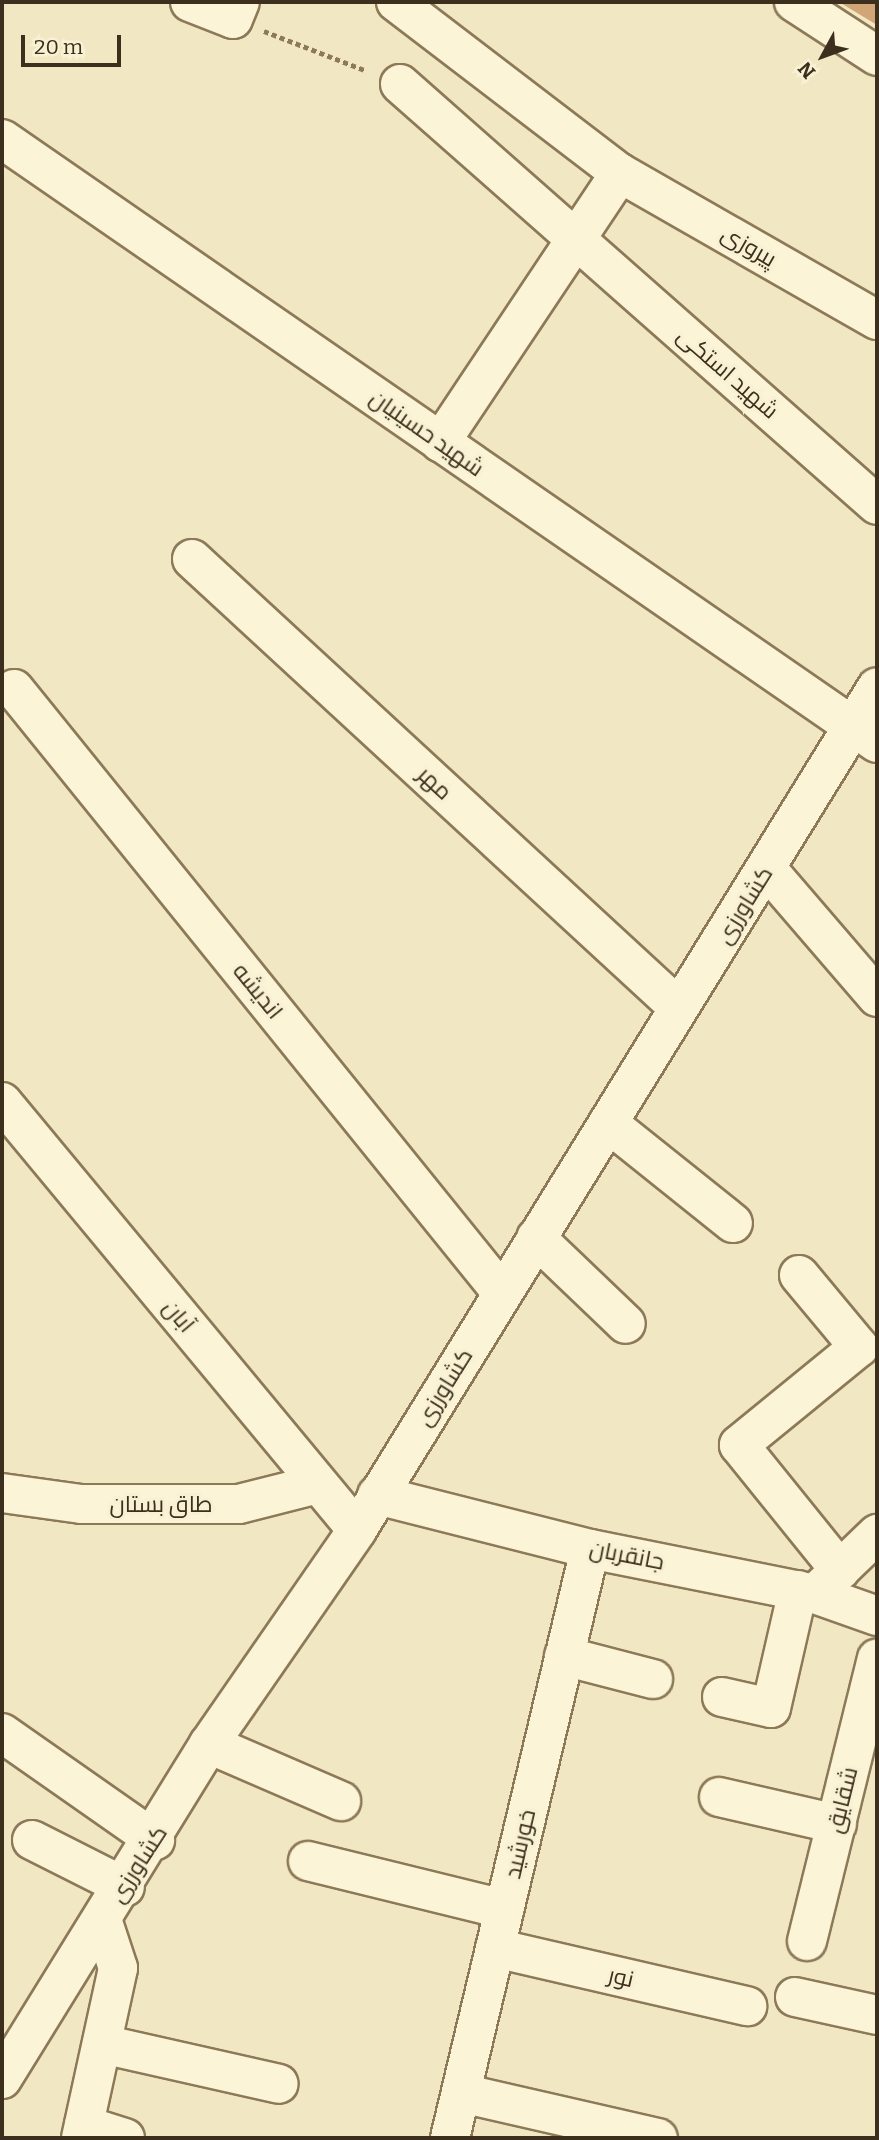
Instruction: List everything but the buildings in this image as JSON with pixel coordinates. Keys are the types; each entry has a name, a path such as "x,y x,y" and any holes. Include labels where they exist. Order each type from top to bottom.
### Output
{"street":[{"path":"190,2 237,10"},
{"name":"پیروزی","path":"396,2 620,173 877,320"},
{"path":"794,2 877,56"},
{"name":"شهید استکی","path":"400,84 877,505"},
{"name":"شهید حسینیان","path":"2,139 866,734"},
{"path":"440,443 579,242 620,173"},
{"name":"مهر","path":"192,559 679,1008"},
{"name":"کشاورزی","path":"2,2079 155,1840 209,1744 357,1530 767,869 866,734 877,687"},
{"name":"اندیشه","path":"15,689 502,1293"},
{"path":"767,869 877,997"},
{"name":"آبان","path":"2,1102 357,1530"},
{"path":"608,1123 733,1223"},
{"path":"536,1238 626,1324"},
{"path":"799,1275 859,1348 739,1445 817,1585"},
{"name":"طاق بستان","path":"2,1493 81,1504 239,1504 318,1484"},
{"name":"جانقربان","path":"377,1495 590,1549 817,1585 877,1616"},
{"path":"722,1697 771,1708 817,1585 877,1534"},
{"name":"خورشید","path":"450,2138 590,1549"},
{"path":"564,1656 653,1679"},
{"name":"شقایق","path":"807,1941 877,1659"},
{"path":"2,1732 155,1840"},
{"path":"209,1744 341,1801"},
{"path":"719,1797 837,1824"},
{"path":"32,1840 125,1887"},
{"path":"308,1861 504,1909"},
{"path":"102,1919 118,1968 83,2131 125,2138"},
{"name":"نور","path":"495,1948 747,2006"},
{"path":"795,1997 877,2015"},
{"path":"102,2044 279,2084"},
{"path":"461,2092 658,2138"}],"path":[{"path":"237,10 400,84"}]}
